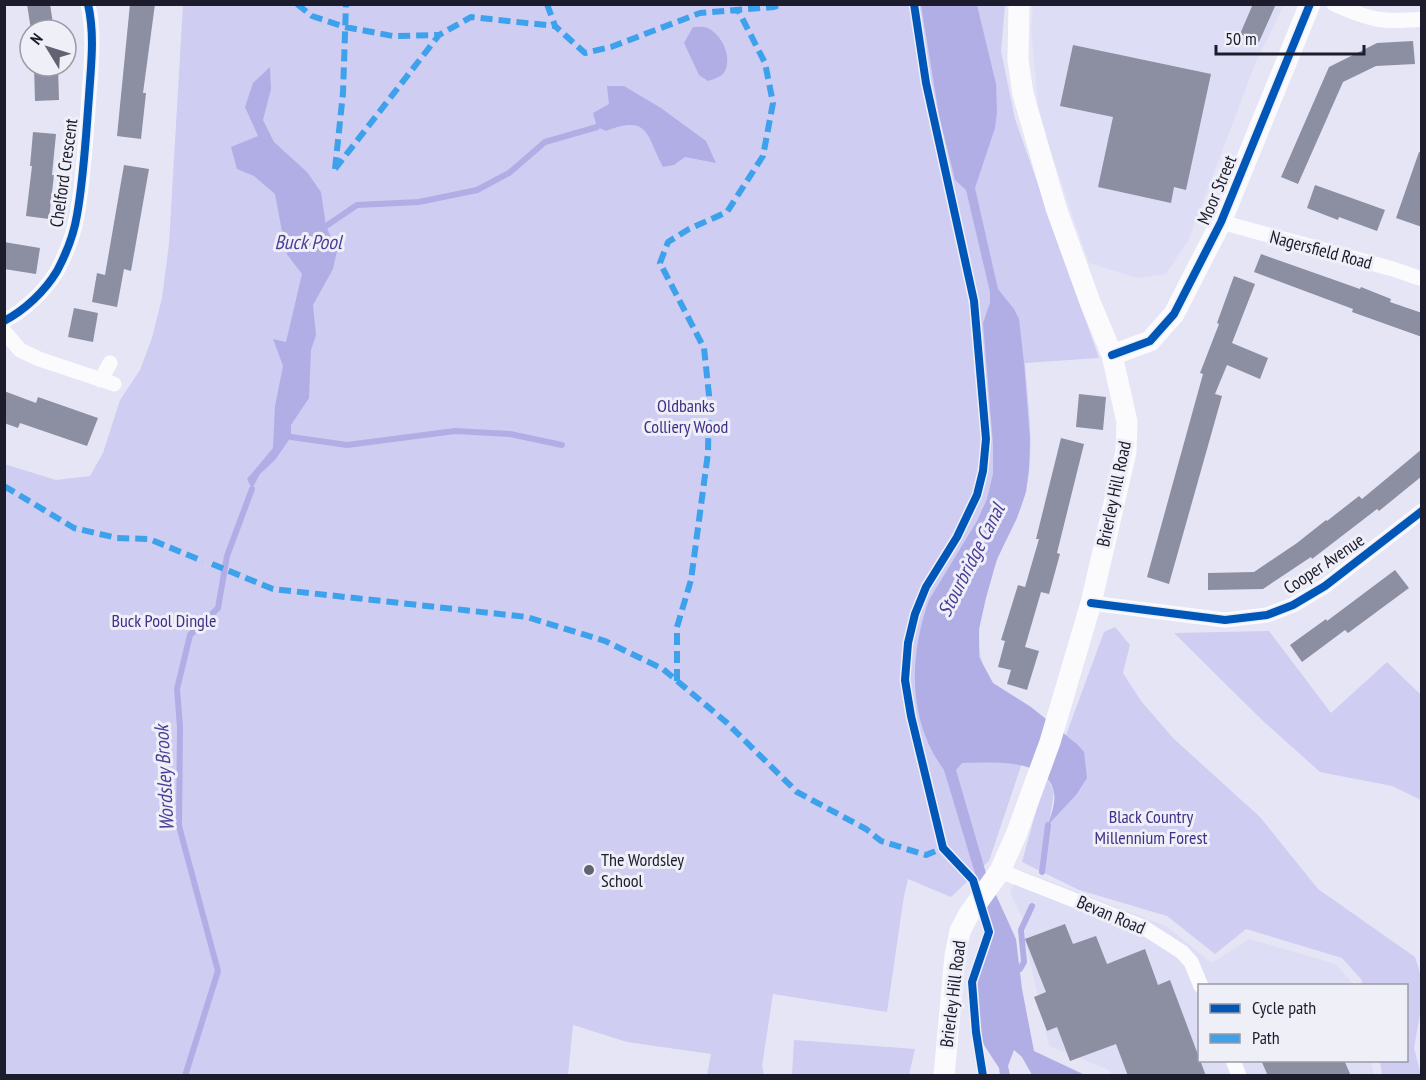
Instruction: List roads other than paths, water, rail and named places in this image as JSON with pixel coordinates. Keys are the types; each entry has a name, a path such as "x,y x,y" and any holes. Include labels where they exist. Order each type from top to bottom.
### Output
{"main road":[{"name":"Brierley Hill Road","path":"944,1076 955,956 960,932 969,914 998,873 1016,835 1050,742 1091,603 1126,452 1127,422 1112,355 1056,208 1030,124 1018,60 1019,4"},
{"name":"Moor Street","path":"1112,355 1150,341 1174,314 1221,222 1311,4"}],"street":[{"name":"Chelford Crescent","path":"4,321 40,293 56,272 67,248 77,216 87,130 92,42 88,4"},
{"path":"1334,4 1364,17 1391,22 1422,19"},
{"name":"Nagersfield Road","path":"1221,222 1422,279"},
{"path":"4,332 20,350 39,359 107,382 110,363"},
{"name":"Cooper Avenue","path":"1091,603 1225,620 1267,615 1293,605 1325,586 1419,519"},
{"name":"Bevan Road","path":"998,873 1143,927 1182,952 1191,962 1200,984"}],"water":[{"name":"Stourbridge Canal","path":"921,5 977,5 996,84 997,112 995,128 975,188 998,289 1019,319 1024,363 1030,439 1026,492 1017,518 997,559 979,629 979,657 993,683 1031,707 1077,744 1084,752 1087,778 1076,795 1048,825 1054,804 1054,792 1049,781 1040,773 1029,767 1001,763 962,763 956,770 986,873 1016,939 1022,989 1034,1051 1085,1075 1032,1075 1022,1057 1014,1050 1008,1066 1010,1075 1000,1075 999,1068 982,1042 976,986 991,942 992,930 944,770 923,730 918,709 915,665 922,621 929,600 977,521 987,499 993,474 993,444 983,323 990,303 990,292 966,190 955,180 939,115"},
{"path":"693,27 708,28 713,31 724,47 727,65 724,73 718,78 708,81 699,75 684,43"},
{"name":"Buck Pool","path":"270,67 271,89 263,120 274,142 307,172 321,192 326,226 337,251 333,269 313,305 316,335 311,350 309,398 291,425 291,437 275,460 260,474 252,489 247,479 273,448 275,406 283,366 273,339 286,342 302,274 286,253 275,194 254,176 237,169 231,147 258,136 245,107 253,83"},
{"path":"607,86 624,86 661,108 706,141 716,163 685,157 674,165 663,167 645,131 639,127 620,126 606,131 597,127 593,113 609,104"}],"waterway":[{"path":"326,226 357,205 419,202 477,190 509,173 545,142 597,127"},
{"path":"291,437 347,445 455,431 510,434 562,445"},
{"name":"Wordsley Brook","path":"185,1076 218,971 179,826 180,727 177,689 190,635 218,608 227,556 252,489"},
{"path":"1042,872 1048,825"},
{"path":"1020,969 1024,962 1021,930 1032,906"}],"place":[{"name":"The Wordsley School","path":"589,870"}],"park label":[{"name":"Oldbanks Colliery Wood","path":"686,416"},
{"name":"Buck Pool Dingle","path":"164,621"},
{"name":"Black Country Millennium Forest","path":"1151,827"}]}
